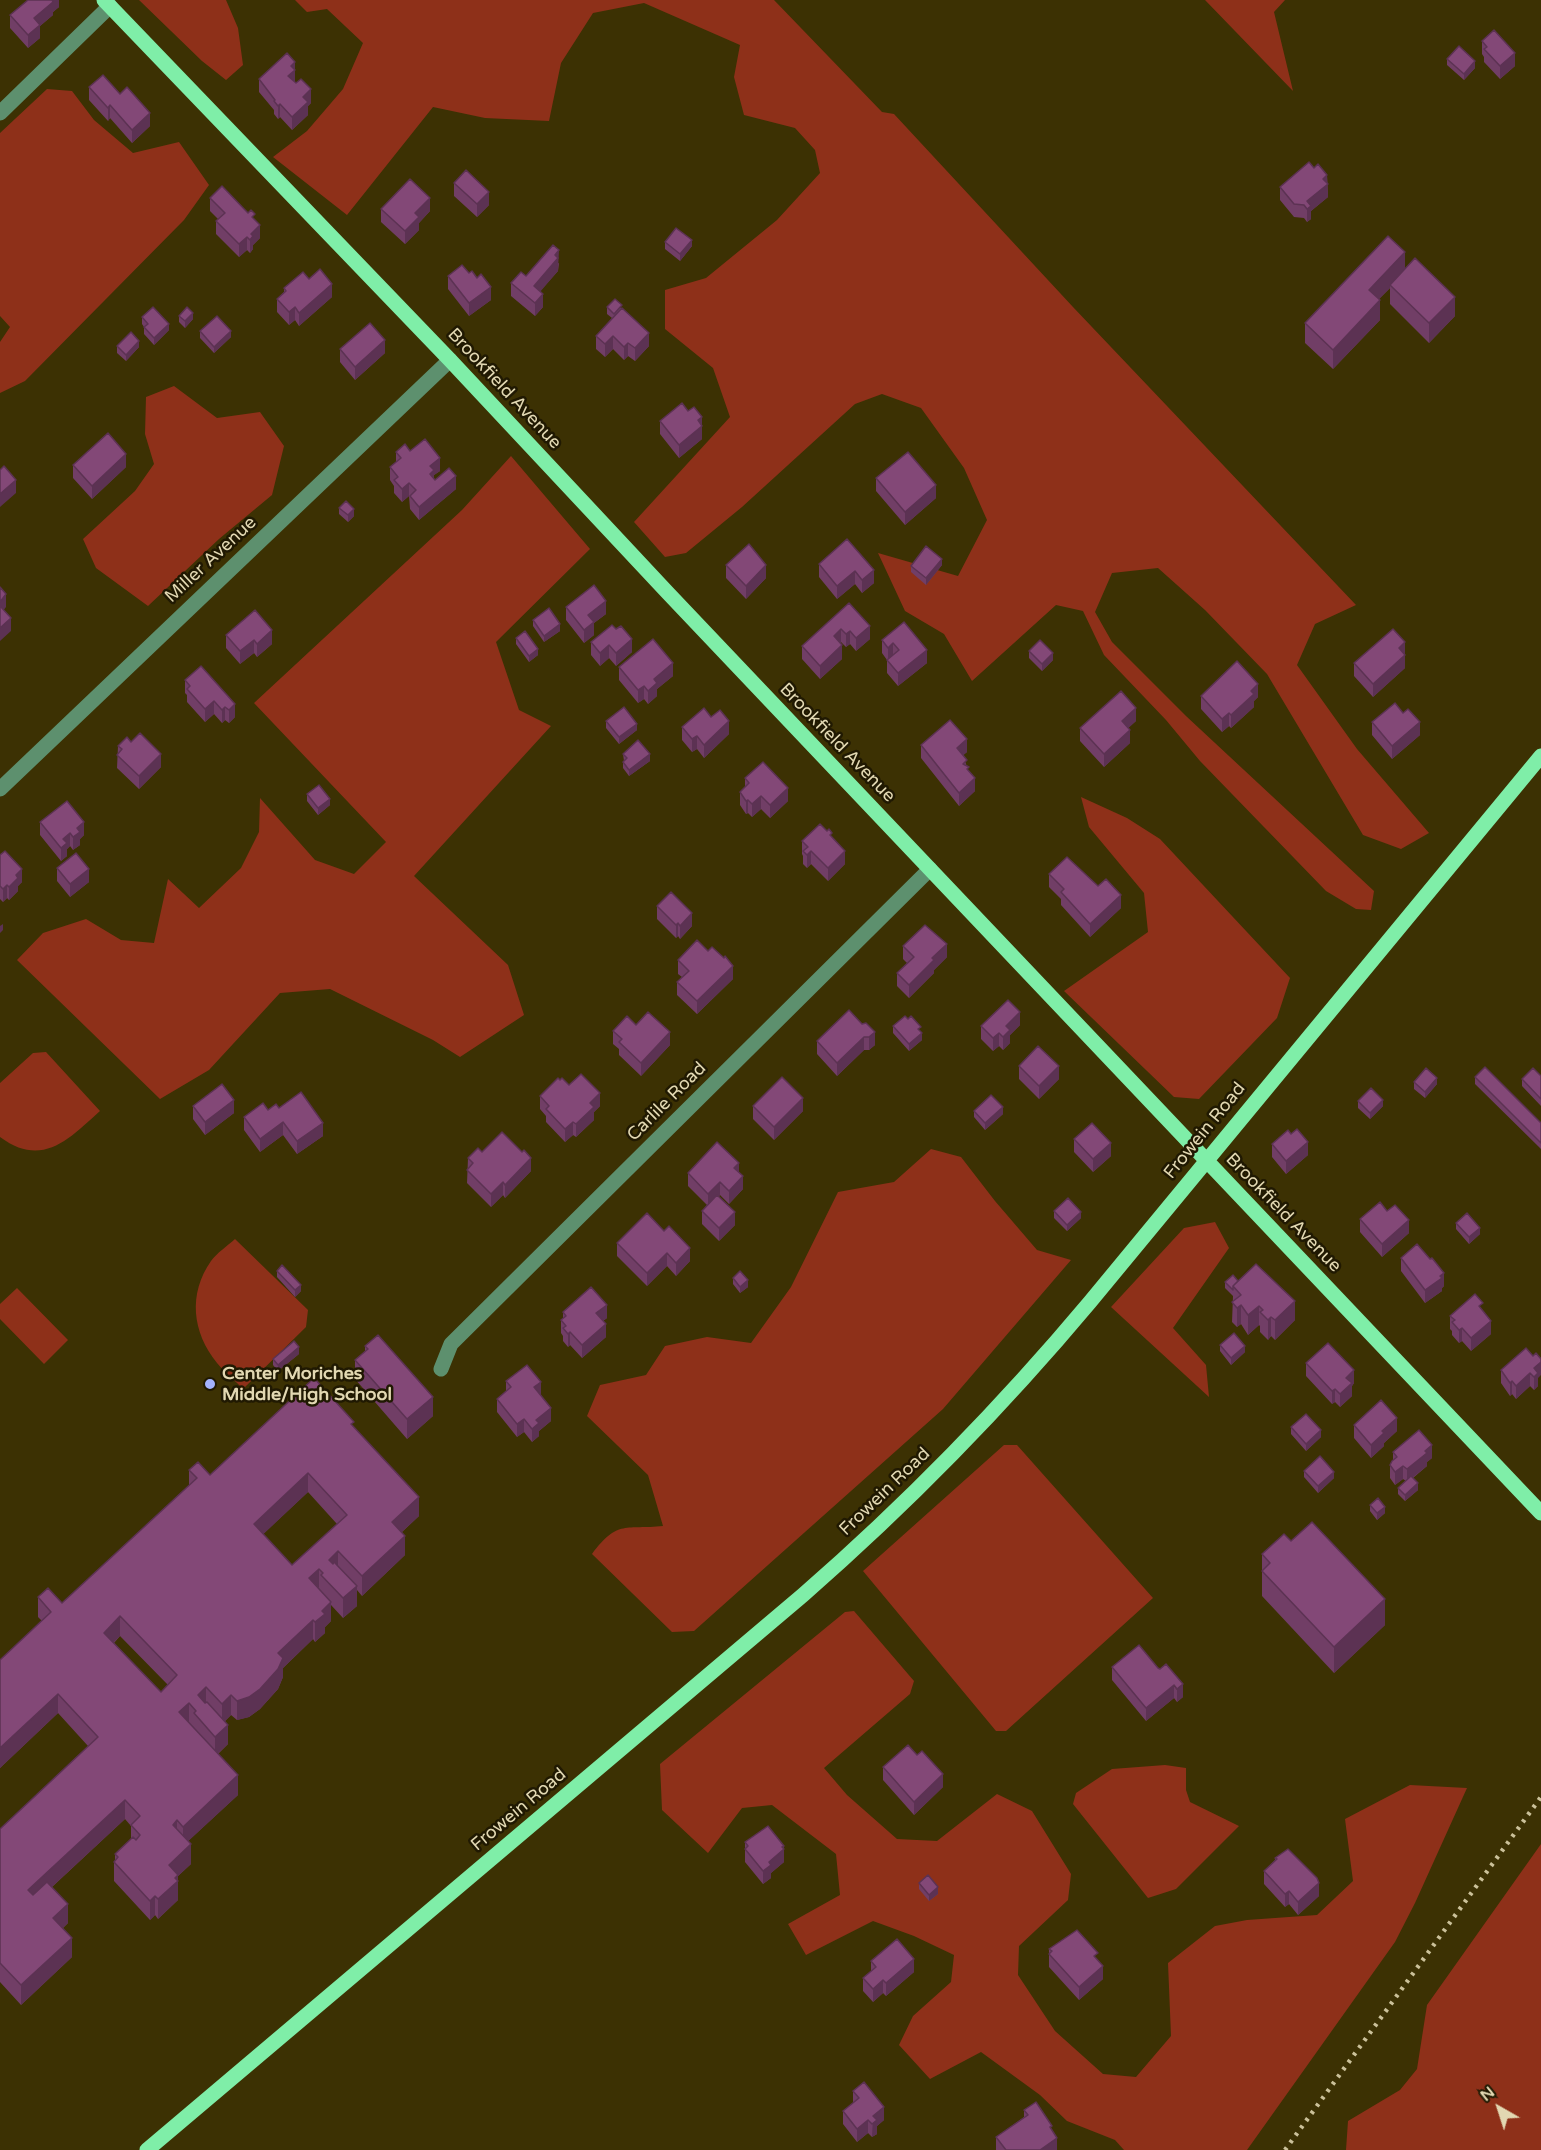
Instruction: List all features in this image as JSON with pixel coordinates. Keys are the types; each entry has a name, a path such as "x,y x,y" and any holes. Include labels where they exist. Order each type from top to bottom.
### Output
{"main road":[{"name":"Brookfield Avenue","path":"107,3 450,360 667,592 1541,1513"},
{"name":"Frowein Road","path":"147,2150 803,1595 943,1464 1076,1318 1541,756"}],"street":[{"path":"0,113 107,3"},
{"name":"Miller Avenue","path":"0,789 450,360"},
{"name":"Carlile Road","path":"441,1369 451,1344 930,869"}],"shaded area":[{"path":"139,0 226,0 238,28 243,65 226,80 202,61"},
{"path":"295,0 774,0 882,112 894,114 1073,307 1356,605 1315,624 1297,665 1357,749 1429,833 1401,849 1363,835 1267,674 1205,610 1158,568 1112,573 1095,612 1112,642 1186,716 1374,891 1371,910 1356,909 1326,891 1200,761 1166,720 1104,655 1083,611 1056,605 972,681 944,634 905,611 878,553 958,576 987,520 964,468 921,408 882,394 855,404 742,507 686,553 665,557 634,522 730,417 713,368 665,329 665,290 706,278 777,220 820,173 815,150 795,128 744,115 734,77 740,45 644,3 593,13 561,63 549,121 485,118 433,107 347,215 273,157 307,131 343,89 363,43 327,9 307,12"},
{"path":"1205,0 1285,0 1274,12 1293,91"},
{"path":"47,89 72,91 94,120 133,153 179,142 209,185 184,220 25,381 0,393 0,342 10,327 0,316 0,133"},
{"path":"174,386 217,418 260,412 284,446 272,495 219,539 148,606 96,568 83,539 135,491 154,464 145,434 146,397"},
{"path":"511,456 590,549 496,642 519,710 551,726 414,876 508,965 524,1015 460,1057 433,1040 330,989 280,993 209,1070 160,1099 17,960 43,933 86,919 121,940 154,943 168,879 199,908 241,868 259,832 260,798 315,860 354,874 386,842 254,703 462,510"},
{"path":"1081,797 1127,818 1160,839 1290,978 1277,1018 1199,1099 1174,1097 1064,991 1148,932 1144,893 1089,827"},
{"path":"46,1052 100,1111 65,1140 42,1150 29,1150 15,1146 0,1137 0,1083 33,1053"},
{"path":"931,1149 961,1157 1037,1250 1071,1260 943,1409 694,1631 672,1632 592,1554 609,1535 623,1528 663,1526 648,1475 587,1416 600,1385 646,1375 665,1346 707,1337 751,1343 791,1287 838,1192 894,1182"},
{"path":"1215,1222 1229,1248 1173,1328 1206,1365 1209,1397 1111,1307 1184,1228"},
{"path":"235,1239 308,1310 306,1327 243,1389 220,1366 209,1351 202,1339 196,1313 196,1300 204,1274 213,1258"},
{"path":"17,1288 68,1340 44,1364 0,1319 0,1304"},
{"path":"1004,1445 1017,1445 1153,1598 1006,1731 996,1731 863,1571"},
{"path":"854,1611 914,1681 910,1694 824,1768 847,1795 897,1839 937,1841 997,1794 1032,1811 1071,1874 1068,1900 1019,1946 1018,1975 1055,2031 1103,2074 1136,2077 1171,2036 1168,1963 1215,1926 1247,1920 1317,1915 1353,1881 1345,1819 1410,1785 1467,1788 1395,1942 1247,2150 1124,2150 1115,2140 1067,2121 1040,2095 981,2052 930,2079 899,2045 913,2016 951,1982 954,1955 914,1936 873,1921 806,1955 788,1924 840,1895 836,1854 772,1805 742,1808 708,1853 662,1810 660,1764 845,1612"},
{"path":"1165,1765 1186,1768 1186,1790 1190,1802 1239,1826 1176,1889 1148,1898 1073,1804 1076,1793 1112,1769"},
{"path":"1541,1844 1541,2150 1346,2150 1348,2121 1400,2090 1417,2069 1427,2005"}],"building":[{"path":"28,0 52,0 53,2 34,18 40,25 28,35 10,15"},
{"path":"1494,30 1515,53 1500,66 1484,49 1487,47 1482,41"},
{"path":"1459,46 1475,61 1464,74 1447,59"},
{"path":"287,53 295,62 291,66 295,70 288,76 296,83 301,79 311,89 303,97 308,102 292,117 280,104 278,106 259,79"},
{"path":"103,75 120,94 127,87 150,113 132,130 110,105 108,108 89,87"},
{"path":"1309,162 1314,168 1318,164 1327,175 1323,179 1328,184 1307,201 1311,206 1307,209 1304,205 1294,204 1280,187"},
{"path":"466,170 489,192 477,204 454,183"},
{"path":"410,179 430,198 415,213 419,217 405,231 381,209"},
{"path":"222,186 248,213 251,210 255,214 252,217 260,225 251,234 253,236 250,240 247,237 239,244 216,221 225,213 210,198"},
{"path":"676,228 692,240 680,254 665,242"},
{"path":"1388,236 1405,252 1369,290 1380,300 1333,350 1305,323"},
{"path":"553,245 559,250 555,255 558,258 534,286 543,294 535,303 511,283 521,272 526,276"},
{"path":"1415,258 1455,297 1429,323 1390,285"},
{"path":"462,265 469,273 472,271 477,278 481,274 491,287 469,303 448,276"},
{"path":"320,269 332,284 299,313 295,307 289,312 277,299 286,291 284,288 303,272 309,279"},
{"path":"615,299 622,305 614,314 607,307"},
{"path":"153,307 169,324 154,338 144,327 148,324 142,317"},
{"path":"187,307 193,313 185,321 179,316"},
{"path":"622,308 649,333 635,348 628,343 624,347 613,336 605,344 596,336"},
{"path":"217,316 231,331 214,347 200,331"},
{"path":"370,323 385,340 355,367 340,349"},
{"path":"131,332 139,341 126,355 117,346"},
{"path":"682,403 688,411 694,407 702,417 698,420 702,426 679,445 660,421"},
{"path":"108,433 126,454 92,486 73,465"},
{"path":"425,439 440,458 430,466 434,470 430,474 435,480 449,468 456,476 419,507 410,496 416,490 409,483 402,489 394,480 398,477 390,467 401,458 396,452 405,444 410,451"},
{"path":"908,452 936,485 905,512 876,478"},
{"path":"4,466 16,480 0,494 0,470"},
{"path":"346,501 354,509 348,515 339,508"},
{"path":"847,539 874,570 862,580 855,571 837,586 819,564"},
{"path":"749,544 766,565 746,586 726,565"},
{"path":"926,546 942,559 926,578 911,566"},
{"path":"594,585 606,601 588,615 594,622 584,630 566,607"},
{"path":"0,587 6,594 0,602"},
{"path":"849,603 870,626 856,638 850,631 846,634 841,629 834,636 842,645 820,666 802,646"},
{"path":"0,606 11,618 0,628"},
{"path":"549,608 560,624 544,636 533,620"},
{"path":"255,610 272,630 257,644 254,640 240,651 226,635"},
{"path":"904,622 927,650 898,673 887,660 899,650 893,643 888,648 882,640"},
{"path":"612,625 616,629 621,626 632,639 616,653 609,645 600,653 591,642"},
{"path":"1393,629 1405,642 1399,648 1405,655 1373,684 1354,663"},
{"path":"525,631 538,649 529,656 516,638"},
{"path":"653,639 673,663 654,679 657,683 648,691 644,686 638,690 619,667"},
{"path":"1040,640 1053,653 1042,664 1029,651"},
{"path":"1237,661 1258,684 1251,691 1254,694 1231,715 1229,713 1222,719 1201,696"},
{"path":"201,666 235,704 229,710 225,707 222,710 214,701 205,709 187,689 190,686 185,680"},
{"path":"1121,691 1136,708 1122,721 1130,730 1104,754 1080,728"},
{"path":"1395,703 1403,713 1408,709 1420,722 1392,746 1372,722"},
{"path":"624,707 637,724 619,737 606,721"},
{"path":"704,708 711,717 720,710 729,721 704,745 697,736 692,739 682,727"},
{"path":"950,720 967,739 957,748 967,760 963,764 969,767 967,769 975,778 959,793 921,745"},
{"path":"140,733 161,754 139,776 117,755 122,749 118,746 127,737 131,742"},
{"path":"638,740 650,754 629,770 623,762 627,758 623,754"},
{"path":"763,762 788,788 770,805 761,796 752,804 746,801 740,792 749,783 745,778"},
{"path":"319,785 330,799 318,808 307,794"},
{"path":"67,801 84,822 77,828 80,832 73,837 70,833 63,839 67,843 61,848 40,822"},
{"path":"820,824 827,831 829,829 832,833 830,835 845,851 828,868 811,851 807,855 803,851 808,847 802,841"},
{"path":"5,851 22,869 16,875 18,878 9,887 7,885 3,889 0,886 0,855"},
{"path":"76,853 89,869 70,884 57,868"},
{"path":"1067,857 1098,886 1106,879 1121,895 1090,924 1061,892 1064,889 1049,874"},
{"path":"671,892 692,913 680,926 678,923 676,925 657,906"},
{"path":"925,925 947,944 909,985 897,973 914,957 903,946"},
{"path":"697,940 708,951 712,947 724,958 725,956 733,966 697,1001 677,982 689,971 678,960"},
{"path":"1008,1000 1020,1012 1006,1026 1010,1030 1003,1037 999,1033 993,1038 981,1026"},
{"path":"849,1010 862,1024 866,1023 875,1032 869,1037 864,1037 837,1063 817,1041"},
{"path":"648,1012 670,1032 641,1063 619,1042 622,1039 613,1031 627,1016 636,1025"},
{"path":"905,1016 908,1019 911,1016 921,1027 918,1029 922,1033 909,1044 893,1026"},
{"path":"1038,1046 1059,1066 1039,1086 1019,1066"},
{"path":"1485,1067 1541,1123 1541,1143 1475,1077"},
{"path":"1426,1068 1437,1078 1425,1092 1414,1082"},
{"path":"1533,1068 1541,1076 1541,1099 1522,1079"},
{"path":"581,1074 600,1093 590,1103 594,1107 576,1124 573,1122 565,1129 546,1109 549,1106 540,1096 558,1078 560,1080 562,1078 569,1085"},
{"path":"782,1077 803,1098 774,1127 753,1106"},
{"path":"222,1084 234,1100 205,1122 193,1106"},
{"path":"1371,1088 1383,1100 1370,1113 1358,1101"},
{"path":"301,1092 323,1123 297,1141 283,1122 260,1139 244,1117 263,1103 268,1110 276,1104 279,1108"},
{"path":"991,1095 1003,1107 985,1123 974,1111"},
{"path":"1092,1123 1111,1143 1093,1159 1074,1139"},
{"path":"1297,1129 1308,1142 1286,1161 1272,1144 1288,1130 1291,1134"},
{"path":"502,1132 531,1158 505,1185 503,1182 491,1194 467,1170 473,1163 468,1158 478,1148 482,1152"},
{"path":"717,1142 739,1163 734,1168 743,1176 729,1191 720,1182 708,1194 688,1173"},
{"path":"717,1195 735,1212 719,1228 702,1211"},
{"path":"1068,1198 1081,1212 1067,1225 1054,1211"},
{"path":"1380,1202 1387,1211 1395,1205 1409,1220 1382,1244 1360,1219"},
{"path":"647,1213 664,1231 669,1226 690,1248 676,1263 667,1253 647,1273 617,1243"},
{"path":"1467,1213 1480,1228 1469,1237 1456,1223"},
{"path":"1417,1244 1444,1273 1440,1276 1442,1278 1425,1290 1401,1258"},
{"path":"1256,1264 1295,1301 1275,1320 1271,1317 1268,1320 1260,1312 1263,1310 1259,1306 1248,1315 1241,1305 1237,1308 1232,1302 1241,1295 1233,1286"},
{"path":"282,1265 301,1285 295,1290 277,1271"},
{"path":"740,1271 748,1280 740,1287 733,1278"},
{"path":"1233,1275 1238,1281 1233,1286 1233,1290 1225,1282"},
{"path":"591,1287 607,1305 596,1313 606,1324 582,1345 570,1332 568,1334 561,1320 566,1316 563,1312"},
{"path":"1475,1294 1483,1303 1479,1306 1491,1321 1471,1338 1462,1328 1459,1330 1452,1322 1455,1320 1450,1316"},
{"path":"1234,1333 1245,1346 1231,1358 1220,1345"},
{"path":"378,1335 433,1397 407,1419 355,1360 368,1349 365,1346"},
{"path":"294,1341 299,1347 278,1365 273,1359"},
{"path":"1328,1343 1354,1370 1346,1378 1352,1383 1340,1394 1335,1389 1332,1391 1306,1363"},
{"path":"1526,1348 1533,1356 1536,1353 1541,1362 1534,1368 1538,1373 1534,1377 1530,1373 1516,1386 1512,1381 1510,1383 1501,1370"},
{"path":"527,1365 541,1382 534,1387 551,1408 536,1420 539,1423 532,1429 524,1419 517,1424 497,1399 511,1387 506,1381"},
{"path":"314,1378 354,1422 351,1424 419,1497 392,1522 405,1536 362,1576 338,1551 329,1560 333,1564 334,1562 357,1586 343,1598 321,1575 323,1573 319,1569 309,1578 331,1602 322,1611 325,1614 315,1622 313,1620 278,1653 283,1658 278,1669 260,1689 249,1697 237,1701 231,1695 222,1704 206,1687 198,1695 228,1725 215,1737 194,1713 196,1711 189,1703 179,1712 238,1775 183,1827 177,1820 173,1825 191,1844 169,1865 178,1875 175,1878 178,1881 158,1899 155,1896 150,1901 114,1862 118,1857 115,1854 133,1837 136,1840 140,1835 131,1825 140,1816 125,1800 28,1890 33,1895 47,1882 68,1904 53,1918 72,1938 21,1985 0,1963 0,1829 98,1737 58,1694 0,1748 0,1660 51,1612 38,1597 48,1588 62,1603 197,1478 189,1470 198,1462 210,1475","holes":["308,1473 347,1515 292,1565 254,1524","120,1616 177,1675 161,1692 104,1633"]},
{"path":"1381,1400 1397,1418 1371,1445 1354,1425"},
{"path":"1306,1414 1321,1430 1306,1444 1291,1427"},
{"path":"1419,1430 1432,1445 1425,1451 1427,1453 1407,1469 1403,1466 1395,1472 1390,1465 1397,1457 1393,1452"},
{"path":"1320,1456 1334,1472 1318,1486 1304,1471"},
{"path":"1411,1476 1418,1483 1405,1495 1398,1488"},
{"path":"1378,1498 1385,1507 1377,1513 1370,1505"},
{"path":"1312,1522 1385,1599 1334,1647 1262,1571 1270,1563 1262,1554 1284,1534 1291,1541"},
{"path":"1139,1645 1158,1668 1166,1664 1183,1684 1177,1689 1174,1685 1146,1708 1112,1667"},
{"path":"908,1745 917,1755 922,1751 943,1774 914,1802 883,1767"},
{"path":"768,1826 784,1849 769,1862 771,1865 763,1871 745,1849 748,1846 745,1842"},
{"path":"1288,1849 1317,1878 1319,1883 1298,1902 1289,1891 1285,1894 1264,1871 1277,1859 1275,1858"},
{"path":"928,1875 938,1887 929,1895 919,1883"},
{"path":"1077,1930 1098,1953 1094,1956 1103,1966 1079,1987 1049,1954 1052,1951 1049,1949"},
{"path":"897,1939 914,1959 886,1983 883,1980 873,1989 863,1978 876,1967 871,1961"},
{"path":"864,2082 884,2107 873,2116 877,2120 872,2124 868,2120 857,2129 843,2111 859,2098 853,2091"},
{"path":"1036,2102 1057,2138 1040,2150 1006,2150 996,2137 1028,2115 1024,2110"}],"railway":[{"path":"1285,2150 1541,1797"}],"place":[{"name":"Center Moriches Middle/High School","path":"210,1384"}]}
